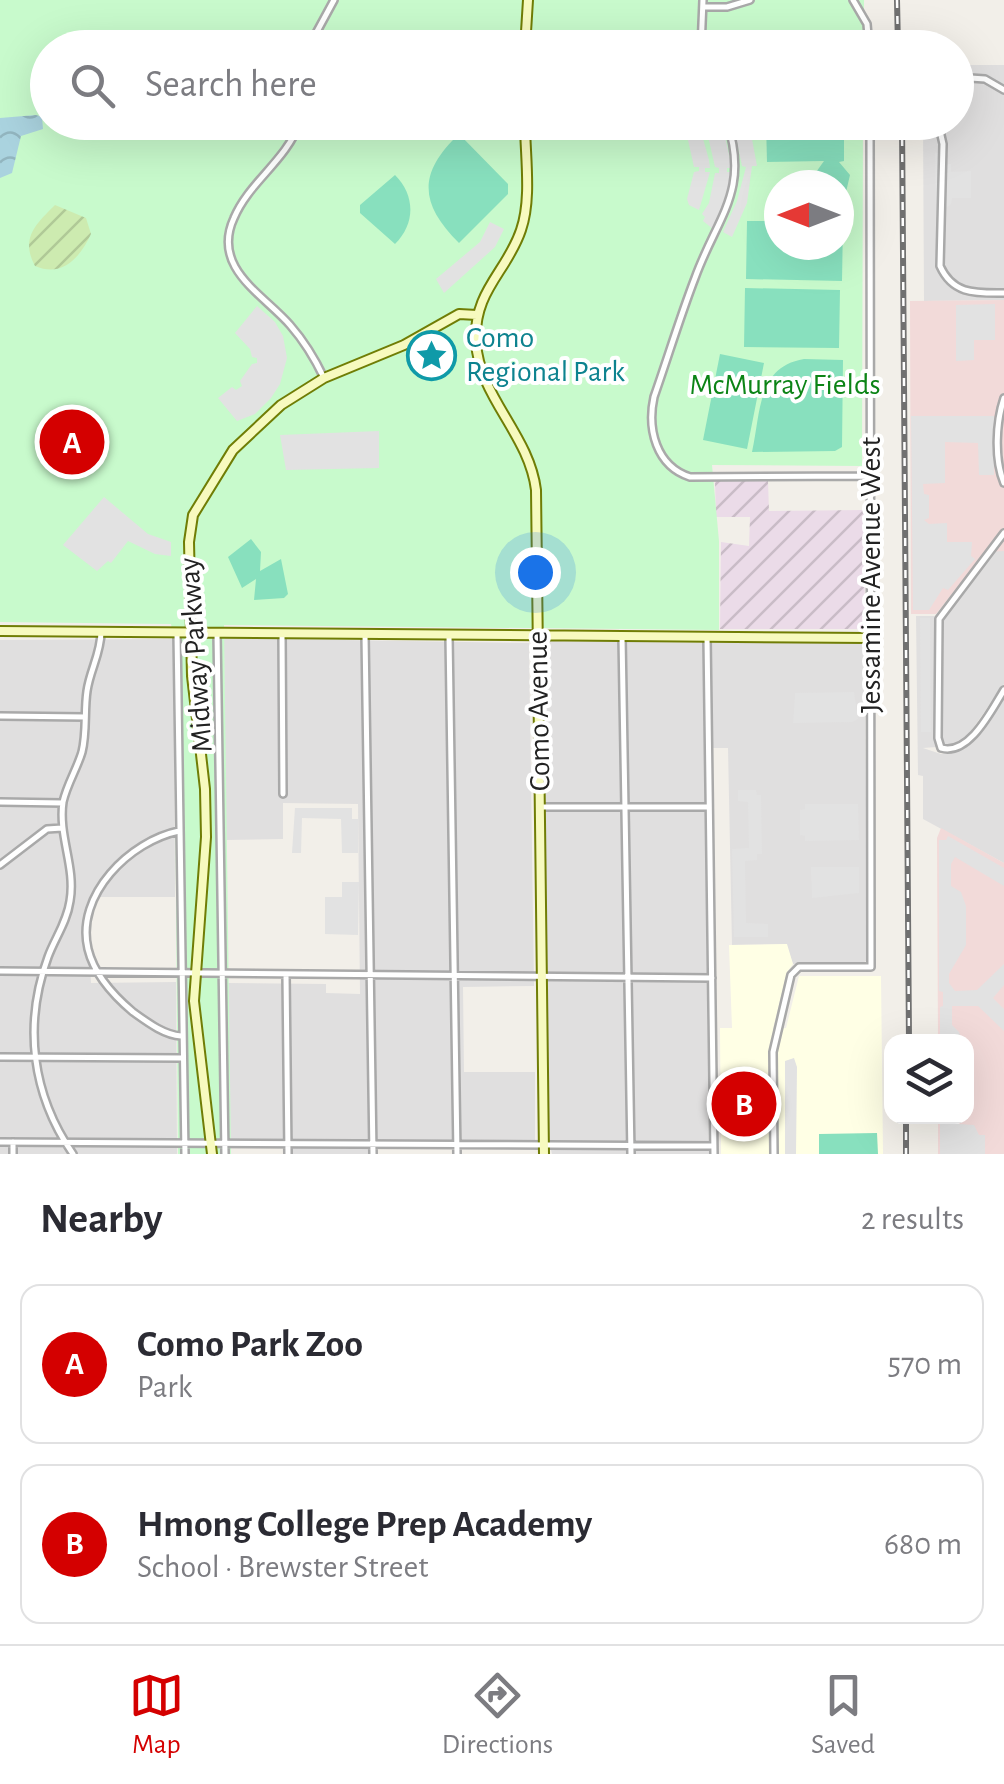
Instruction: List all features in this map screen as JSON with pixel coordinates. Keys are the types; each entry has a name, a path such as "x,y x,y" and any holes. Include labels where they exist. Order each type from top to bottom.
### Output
{"street":[{"path":"318,30 334,0"},
{"path":"526,30 528,0"},
{"path":"701,30 702,3 726,7 750,0"},
{"path":"852,0 867,30"},
{"path":"974,78 1004,90"},
{"path":"292,140 234,216 228,247 238,274 293,328 324,378"},
{"name":"Como Avenue","path":"525,140 522,228 488,286 477,316 476,343 482,372 521,440 534,476 546,1151"},
{"path":"731,140 736,159 733,196 696,275 651,411 663,460 690,477 871,476"},
{"name":"Jessamine Avenue West","path":"774,1154 773,1052 795,970 872,967 870,140"},
{"path":"941,140 940,266 948,281 960,289 1004,294"},
{"name":"Midway Parkway","path":"212,1154 194,1014 206,827 193,689 188,542 191,523 200,500 234,450 260,422 324,378 404,345 458,314 477,316"},
{"path":"1004,398 999,422 999,467 1004,482"},
{"path":"1004,533 939,619 938,738 945,750 964,744 1004,690"},
{"path":"0,631 869,638"},
{"path":"74,1154 45,1101 35,1058 33,1014 43,972 71,898 71,867 62,828 63,803 84,745 87,688 102,632"},
{"path":"177,633 185,1154"},
{"path":"217,633 225,1154"},
{"path":"282,634 284,794"},
{"path":"365,635 373,1154"},
{"path":"449,636 457,1150"},
{"path":"622,637 631,1150"},
{"path":"0,1142 714,1150 706,637"},
{"path":"0,716 85,717"},
{"path":"0,802 63,803"},
{"path":"541,807 709,806"},
{"path":"0,864 47,829 62,828"},
{"path":"179,832 132,852 102,886 86,930 88,950 98,973 121,1001 172,1036 182,1036"},
{"path":"0,972 712,978"},
{"path":"286,974 288,1154"},
{"path":"0,1057 182,1058"},
{"path":"13,1142 13,1154"}],"shaded area":[{"path":"974,65 1004,65 1004,300 924,301 923,140 974,140"},
{"path":"688,140 703,140 710,168 705,168 705,172 710,172 699,210 689,205 687,199 694,172 699,171 699,167 694,167"},
{"path":"709,140 726,140 732,168 727,168 727,172 732,172 727,199 713,229 703,221 702,214 709,203 715,173 719,173"},
{"path":"737,140 752,140 757,166 752,166 747,203 732,237 723,232 737,201 746,167 742,166"},
{"path":"940,152 946,164 951,164 951,172 971,171 971,198 952,198 951,204 936,216 935,153"},
{"path":"490,222 504,229 495,247 444,293 436,279 480,242"},
{"path":"1004,300 1004,551 985,552 936,614 911,614 910,301"},
{"path":"995,304 995,340 974,340 974,360 956,361 956,305"},
{"path":"257,306 275,322 283,336 287,358 280,384 271,398 255,414 237,421 218,398 232,387 236,390 242,386 240,381 257,363 235,333"},
{"path":"911,416 994,416 994,475 979,475 978,443 945,442 945,483 923,484 924,494 929,495 929,518 924,520 929,524 947,523 947,542 972,542 971,556 975,559 948,590 943,588 929,610 913,610"},
{"path":"379,431 379,468 286,470 280,435"},
{"path":"715,481 768,481 769,511 864,510 865,629 720,629 721,542 749,546 750,517 716,517"},
{"path":"104,497 148,534 171,542 171,556 155,554 128,541 111,563 108,561 97,571 63,545"},
{"path":"996,551 1004,551 1004,684 964,741 923,748 941,754 965,749 1004,696 1004,863 923,819 923,776 918,775 916,616 943,616"},
{"path":"920,618 930,618 931,732 921,732"},
{"path":"222,638 529,643 534,986 463,987 464,1072 535,1072 535,1141 370,1141 369,1154 292,1154 291,1140 227,1139 227,983 326,984 326,993 360,994 358,804 283,803 283,839 226,840 224,649 219,646"},
{"path":"174,639 175,897 94,897 82,938 91,983 176,982 177,1154 0,1154 0,640"},
{"path":"547,641 704,643 709,1154 552,1154 548,1137 543,645"},
{"path":"865,642 867,960 862,964 793,964 786,944 732,945 728,748 712,748 711,643"},
{"path":"854,692 858,719 793,723 795,693"},
{"path":"738,790 756,790 761,795 762,854 757,854 757,860 745,861 746,923 768,924 768,937 734,937 732,849 749,848 748,802 738,801"},
{"path":"805,804 858,804 859,840 805,841 805,836 800,835 800,810 805,809"},
{"path":"295,808 352,808 352,819 358,819 358,853 342,853 341,819 302,818 301,853 292,853"},
{"path":"941,828 1004,863 1004,1154 938,1154 938,1124 974,1124 974,1034 938,1034 937,838"},
{"path":"948,836 1004,868 1004,886 955,857 951,864 951,886 961,892 966,906 966,945 949,974 949,983 955,991 977,990 1004,964 1004,985 993,998 1004,1009 1004,1031 978,1006 952,1006 952,1025 960,1034 940,1034 943,992 939,991 939,840"},
{"path":"811,867 859,867 859,893 812,898"},
{"path":"342,882 359,882 358,935 325,934 325,897 342,897"},
{"path":"787,944 793,964 787,972 773,1029 786,1028 799,976 881,976 883,1154 721,1154 720,1028 732,1028 729,945"},
{"path":"794,1058 796,1154 785,1154 785,1061"},
{"path":"940,1124 974,1125 979,1135 985,1135 985,1154 940,1154"}],"green space":[{"name":"Como Regional Park","path":"0,0 864,0 864,30 30,30 30,140 863,140 862,466 712,465 719,541 719,630 224,625 231,1154 178,1154 171,624 0,622"},
{"path":"453,140 465,140 508,184 508,194 459,243 437,215 429,189 430,176"},
{"path":"766,140 844,140 844,161 839,162 846,170 818,170 824,161 767,162"},
{"path":"395,175 407,192 410,210 406,228 395,244 360,213 360,205"},
{"path":"55,205 86,218 91,234 69,264 45,269 35,266 30,239 36,225"},
{"path":"747,221 764,221 764,260 842,260 842,281 746,279"},
{"path":"745,288 840,290 839,348 744,347"},
{"path":"720,354 764,363 747,449 703,440"},
{"name":"McMurray Fields","path":"804,359 843,360 842,447 835,451 752,452 769,381 777,371"},
{"path":"251,539 261,552 260,571 281,559 288,594 284,598 254,600 256,579 242,588 228,557"},
{"path":"877,1133 878,1154 819,1154 819,1134"}],"water":[{"path":"30,116 30,133 21,136 12,173 0,178 0,118"}],"railway":[{"path":"897,0 898,30"},
{"path":"902,140 909,1034"},
{"path":"906,1124 906,1154"}],"place":[{"name":"Como Regional Park","path":"431,355"},
{"name":"Como Park Zoo","path":"72,442"},
{"name":"Hmong College Prep Academy","path":"744,1104"}]}
